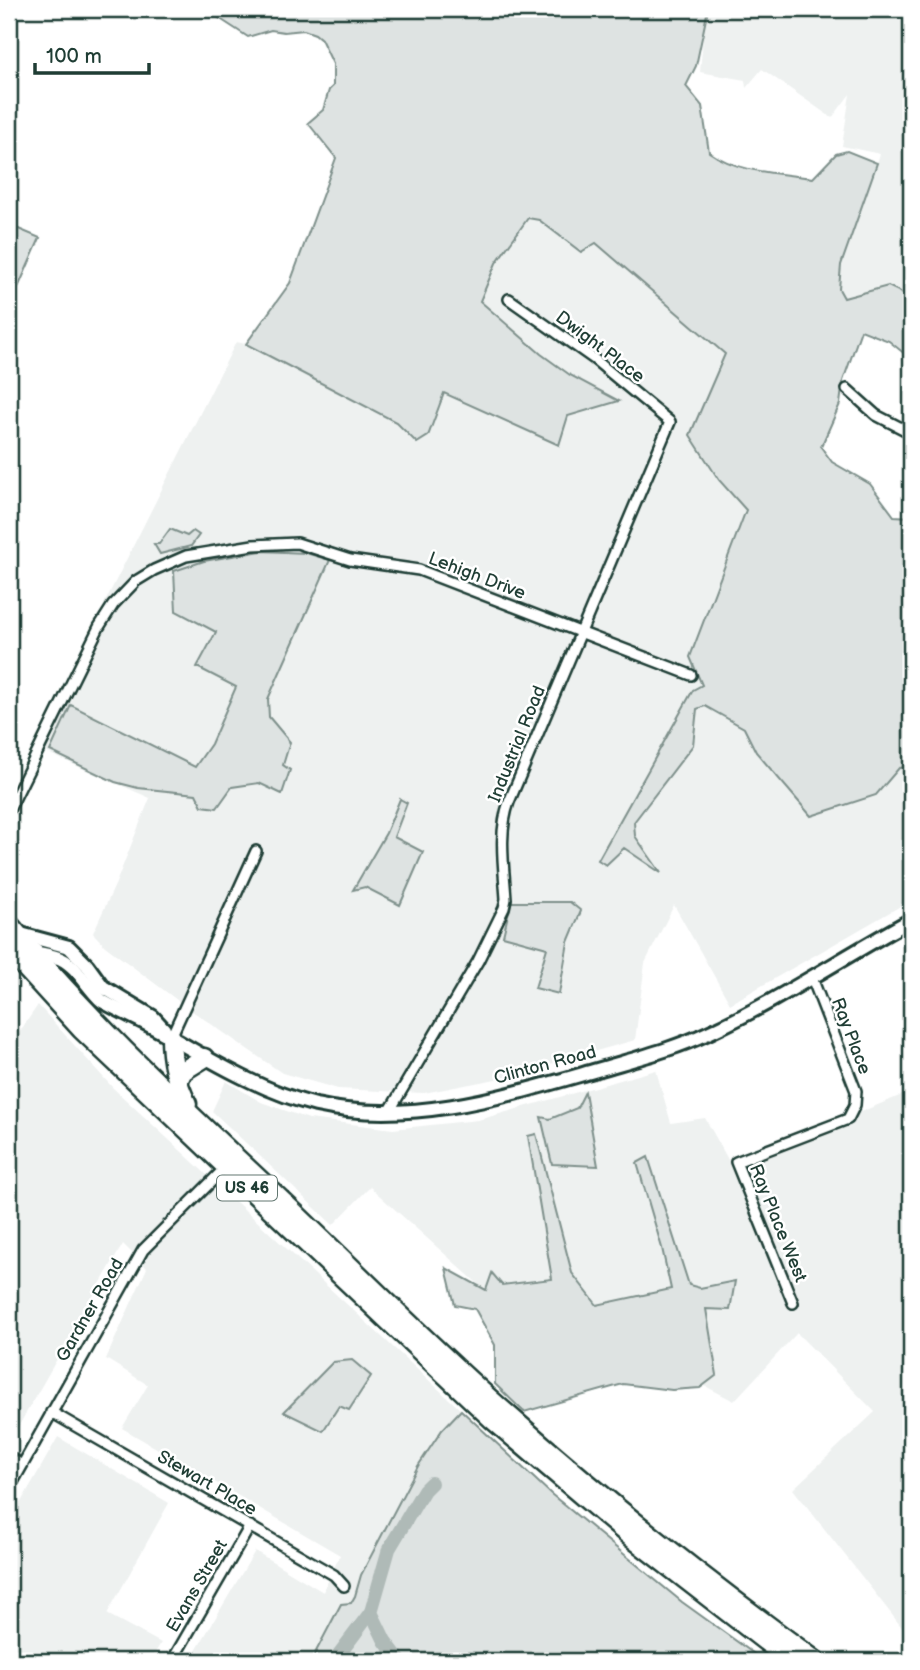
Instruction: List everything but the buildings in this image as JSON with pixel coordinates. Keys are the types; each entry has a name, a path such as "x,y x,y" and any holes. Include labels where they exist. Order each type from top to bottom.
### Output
{"highway":[{"name":"US 46","path":"10,937 34,952 95,1019 214,1136 504,1411 663,1546 816,1661"},
{"name":"US 46","path":"10,937 82,1030 492,1419 632,1538 791,1661"},
{"path":"171,1037 171,1056 177,1083 187,1105 214,1136"},
{"path":"177,1083 183,1071 204,1058"}],"street":[{"name":"Dwight Place","path":"509,299 594,359 670,422"},
{"path":"847,389 876,415 911,433"},
{"name":"Industrial Road","path":"388,1112 478,961 504,908 504,815 670,422"},
{"name":"Lehigh Drive","path":"9,810 99,627 113,606 136,582 154,570 186,556 253,545 297,543 358,562 419,570 691,675"},
{"path":"171,1037 256,851"},
{"name":"Clinton Road","path":"171,1037 204,1058 266,1087 312,1104 388,1112 435,1109 476,1102 570,1078 664,1050 708,1033 812,978 911,920"},
{"path":"10,937 69,947 103,987 153,1017 171,1037"},
{"path":"34,952 61,958 72,966 102,1001 171,1037"},
{"name":"Ray Place","path":"812,978 856,1091 855,1105"},
{"name":"Ray Place West","path":"793,1303 736,1162 848,1118 855,1105"},
{"name":"Gardner Road","path":"9,1489 143,1250 226,1167"},
{"name":"Stewart Place","path":"51,1412 334,1575 344,1586"},
{"path":"9,1457 22,1465"},
{"name":"Evans Street","path":"172,1661 250,1526"}],"shaded area":[{"path":"205,9 708,9 696,66 686,86 702,106 709,152 746,168 813,178 836,154 847,151 877,163 841,265 839,289 844,298 888,286 911,297 911,359 889,341 861,330 843,381 840,404 821,447 832,462 870,484 894,516 911,517 911,767 899,768 876,795 811,816 756,752 744,728 705,706 697,709 693,745 634,822 635,836 661,873 624,848 606,865 598,860 693,690 702,685 690,657 746,510 719,480 690,435 725,354 596,243 581,252 539,220 528,218 496,263 480,301 541,354 570,375 619,401 568,416 559,445 444,393 428,436 417,443 396,422 246,344 290,283 336,158 308,123 323,110 329,90 333,86 333,64 321,39 315,34 304,30 271,30 248,37"},
{"path":"708,9 906,9 903,28 910,43 903,92 911,96 911,297 888,286 843,299 839,289 841,265 880,154 842,146 850,94 832,118 762,69 746,88 745,80 700,72 705,15"},
{"path":"528,218 596,243 725,354 690,435 719,480 746,510 690,657 706,692 705,705 744,728 756,752 876,795 899,767 911,767 911,900 730,1004 674,905 645,963 635,1040 501,1078 424,1093 338,1089 282,1073 185,1006 105,946 93,933 150,798 41,750 113,607 104,604 236,342 246,344 425,437 496,263"},
{"path":"9,225 40,238 9,308"},
{"path":"170,529 187,536 193,531 199,535 191,546 160,554 154,544 159,544"},
{"path":"261,551 306,553 330,560 268,699 269,717 290,742 283,765 290,770 282,794 259,783 232,787 217,808 202,806 196,794 138,788 115,782 50,751 71,705 195,767 211,744 236,687 197,667 216,632 176,611 174,571 204,561"},
{"path":"400,799 407,803 394,837 423,852 400,905 365,887 353,890 386,833"},
{"path":"511,902 570,902 581,911 568,942 559,994 535,988 547,948 503,936"},
{"path":"38,1005 113,1088 461,1410 442,1430 361,1575 355,1596 351,1603 341,1604 311,1661 190,1661 255,1551 323,1592 340,1555 122,1428 148,1385 106,1359 147,1268 123,1244 9,1440 9,1041 12,1043"},
{"path":"656,1070 671,1123 705,1118 731,1165 907,1093 911,1107 911,1639 793,1489 875,1412 797,1333 734,1401 703,1385 682,1287 593,1306 486,1291 370,1187 333,1225 212,1111 226,1081 261,1102 309,1119 393,1129 478,1120"},
{"path":"585,1092 598,1166 552,1164 541,1117 550,1119 577,1108"},
{"path":"536,1134 572,1273 597,1305 671,1289 637,1163 648,1157 689,1285 700,1288 735,1281 730,1310 706,1309 717,1375 700,1388 672,1390 623,1384 524,1412 495,1384 495,1345 475,1309 455,1305 446,1268 486,1290 492,1273 502,1285 552,1279 528,1136"},
{"path":"352,1360 371,1376 349,1410 339,1406 323,1431 284,1412 333,1362"},
{"path":"461,1410 551,1494 682,1602 764,1661 311,1661 341,1604 351,1603 355,1596 361,1575 418,1466 442,1430"},
{"path":"58,1437 169,1503 107,1614 161,1643 150,1661 9,1661 9,1523"}],"waterway":[{"path":"371,1612 389,1549 424,1490 431,1483"},
{"path":"334,1661 371,1612 385,1641 400,1661"}]}
